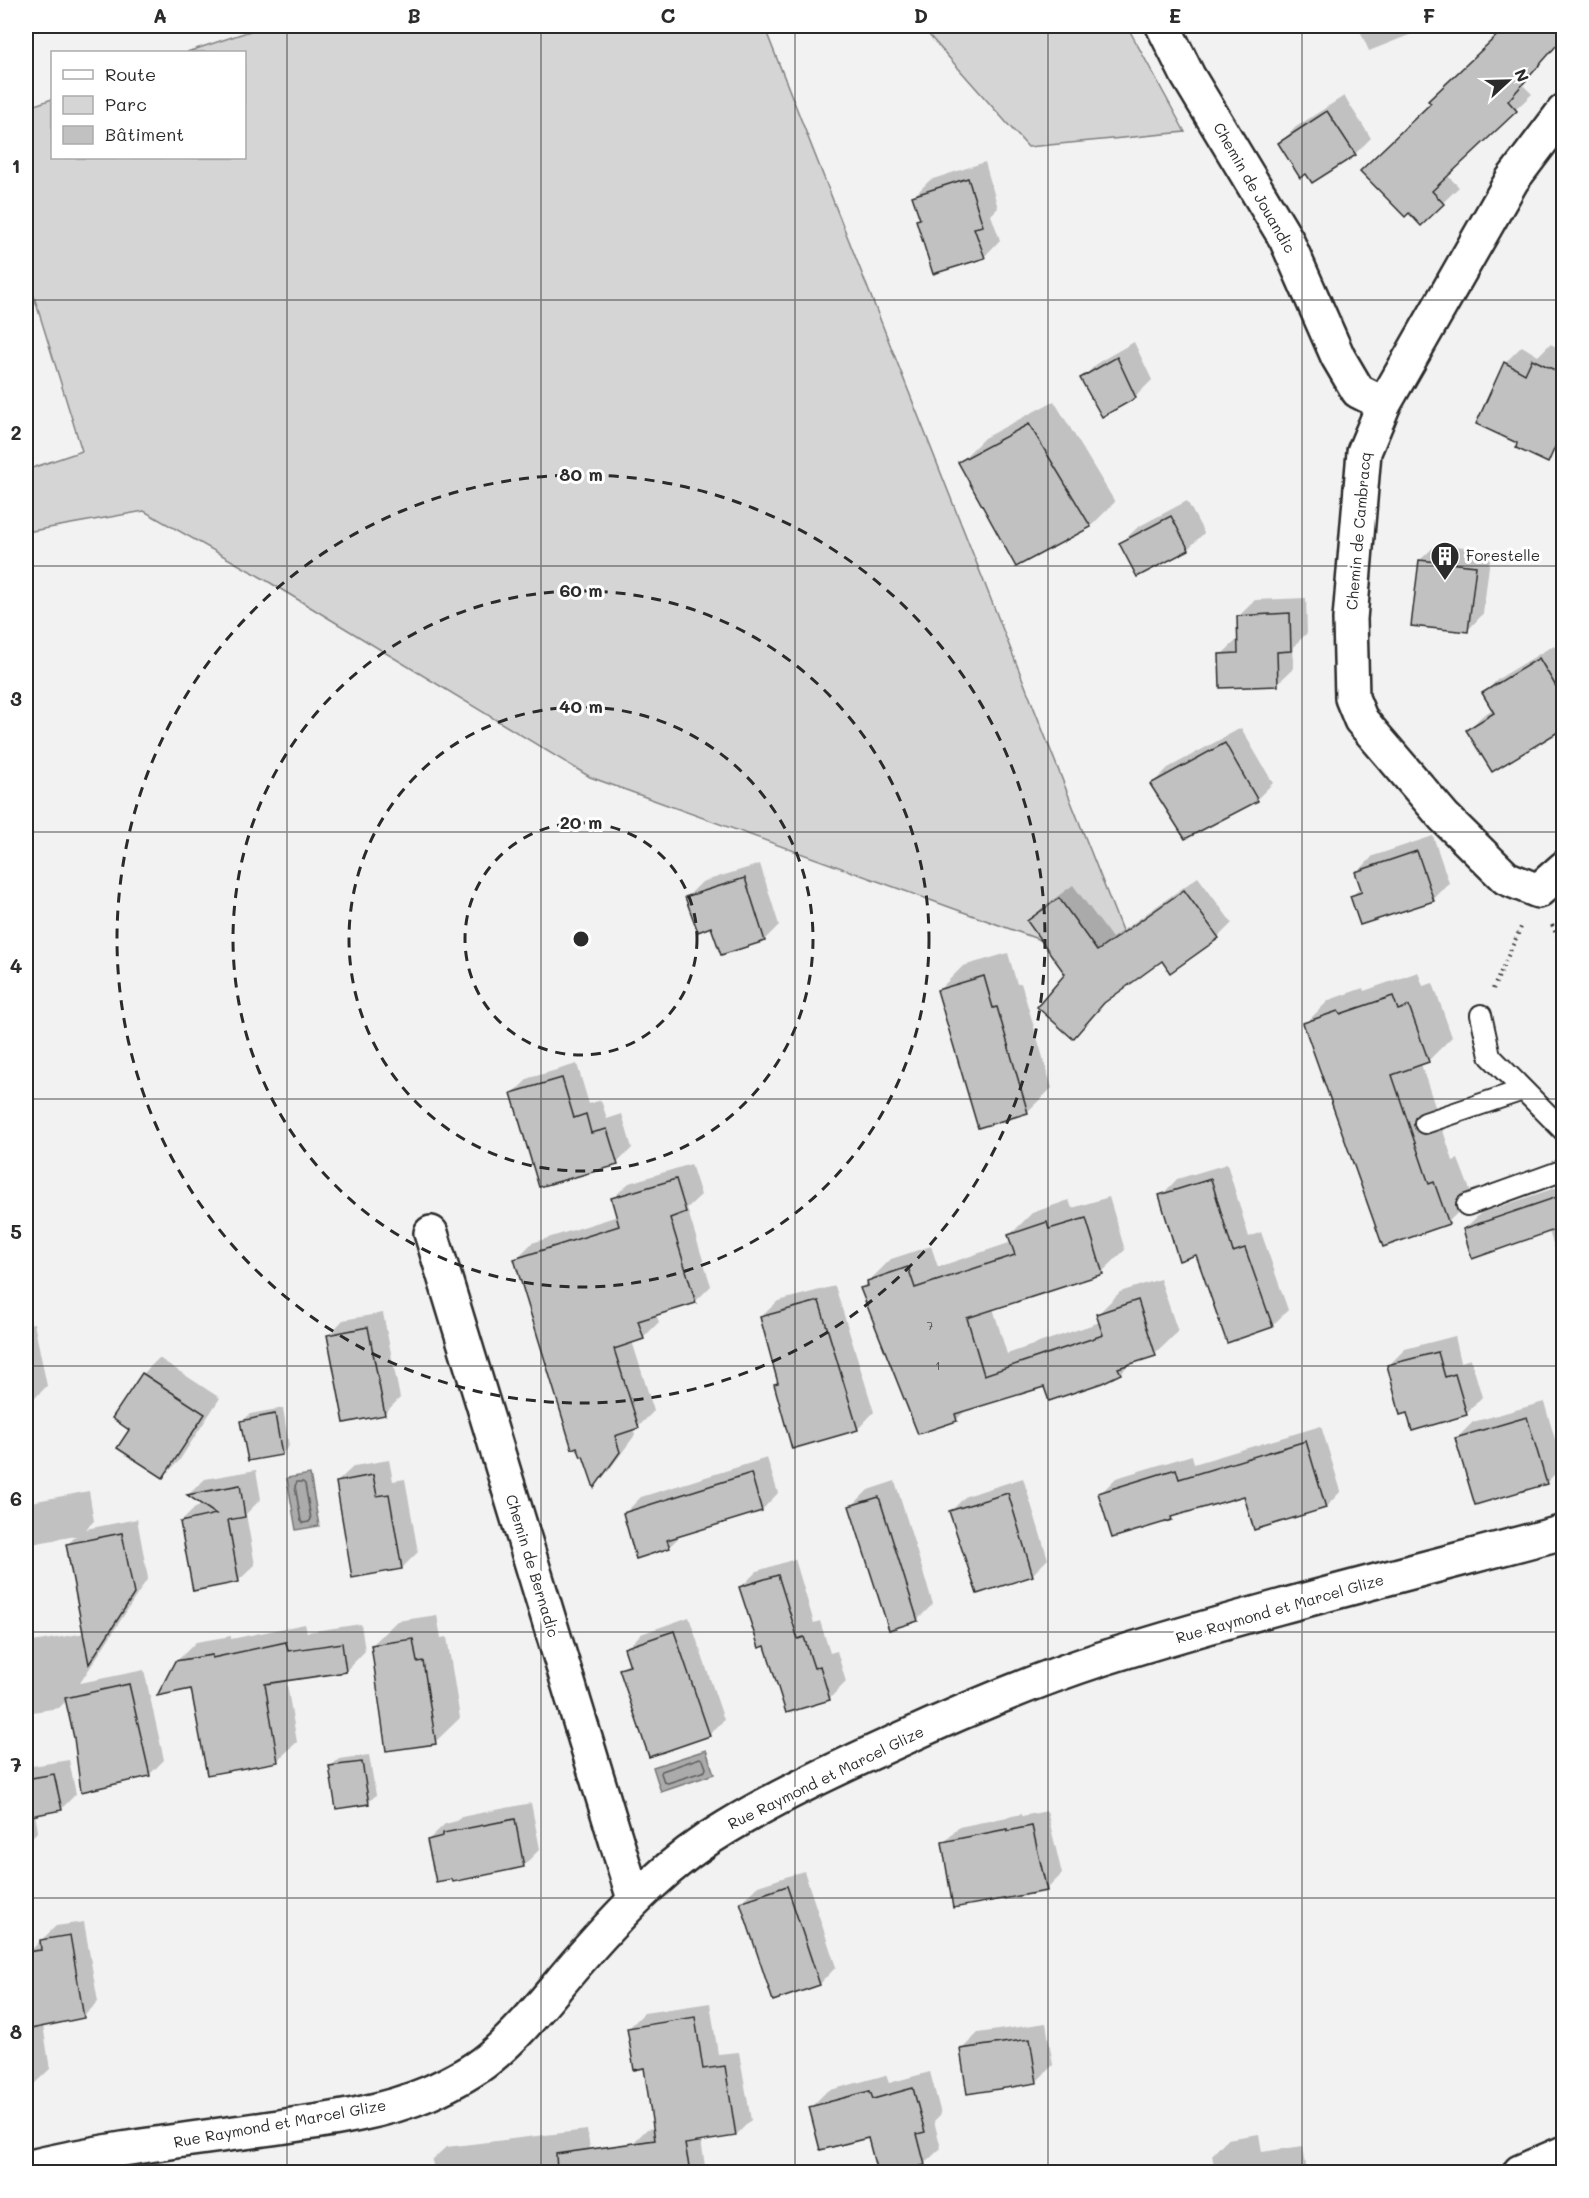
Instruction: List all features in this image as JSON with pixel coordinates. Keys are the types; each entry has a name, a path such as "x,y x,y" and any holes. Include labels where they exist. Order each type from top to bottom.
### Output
{"street":[{"name":"Chemin de Jouandic","path":"1163,26 1188,76 1287,239 1338,357 1358,391 1384,404"},
{"name":"Chemin de Cambracq","path":"1538,891 1506,878 1444,817 1361,720 1352,698 1350,619 1364,452 1384,404 1512,180 1563,111"},
{"path":"1538,891 1563,868"},
{"name":"Chemin de Bernadic","path":"431,1233 634,1899"},
{"name":"Rue Raymond et Marcel Glize","path":"26,2168 98,2154 378,2110 425,2095 486,2061 513,2037 634,1899 677,1862 724,1828 848,1763 1031,1684 1101,1659 1563,1532"},
{"path":"1520,2172 1563,2153"}],"lane":[{"path":"1481,1015 1490,1056 1563,1131"},
{"path":"1425,1123 1523,1090"},
{"path":"1467,1205 1563,1170"}],"path":[{"path":"1481,1015 1538,891"}],"green space":[{"path":"265,26 764,26 1140,976 590,777 264,579 144,511 26,532 26,470 82,451 26,271 26,108 51,99 51,159 246,159 246,51 190,51"},
{"path":"921,26 1127,26 1185,132 1028,147"}],"water":[{"path":"310,1474 319,1526 296,1530 287,1478"},
{"path":"706,1750 714,1774 661,1792 653,1767"}],"building":[{"path":"1507,26 1563,26 1563,38 1508,101 1517,111 1432,191 1444,204 1421,226 1409,213 1405,217 1360,171 1431,103 1428,101"},
{"path":"1327,111 1356,155 1312,183 1306,174 1300,178 1278,143"},
{"path":"968,178 983,226 974,228 985,258 933,274 916,220 920,219 912,196"},
{"path":"1117,357 1136,398 1102,417 1080,378"},
{"path":"1532,359 1563,374 1563,429 1548,463 1516,448 1517,443 1476,424 1504,362 1525,374"},
{"path":"1029,424 1091,527 1016,567 958,462"},
{"path":"1171,516 1189,550 1137,577 1119,543"},
{"name":"Forestelle","path":"1419,560 1476,566 1468,632 1411,626"},
{"path":"1290,613 1291,651 1277,652 1278,686 1220,688 1219,654 1238,653 1237,616"},
{"path":"1539,658 1563,698 1563,729 1492,772 1466,730 1494,713 1482,693"},
{"path":"1225,743 1258,801 1185,839 1150,784"},
{"path":"1417,851 1434,901 1360,925 1350,896 1362,892 1355,872"},
{"path":"745,878 765,941 721,955 711,927 698,932 685,897"},
{"path":"1184,890 1219,938 1170,973 1162,961 1104,1003 1073,1039 1037,1007 1065,974 1027,921 1059,898 1097,951"},
{"path":"984,976 993,1008 997,1007 1028,1113 978,1128 937,990"},
{"path":"1393,996 1398,1010 1409,1006 1429,1062 1392,1075 1429,1184 1434,1182 1449,1224 1383,1247 1303,1023 1338,1011 1340,1014"},
{"path":"562,1078 574,1118 586,1114 591,1133 607,1129 618,1165 539,1187 511,1093"},
{"path":"676,1179 686,1212 670,1218 696,1303 638,1321 644,1339 614,1349 639,1428 615,1436 620,1452 594,1488 583,1456 581,1457 577,1447 572,1449 514,1259 619,1226 611,1198"},
{"path":"1211,1179 1233,1252 1245,1248 1273,1327 1227,1343 1196,1255 1179,1261 1159,1195"},
{"path":"1563,1195 1563,1227 1472,1259 1463,1229"},
{"path":"1086,1218 1103,1274 967,1318 984,1375 1103,1335 1096,1314 1138,1300 1156,1356 1118,1368 1121,1374 1102,1383 1049,1401 1044,1387 955,1414 957,1421 918,1434 860,1288 868,1286 867,1281 908,1267 915,1288 1015,1255 1008,1235 1047,1222 1049,1229"},
{"path":"819,1301 858,1430 792,1449 774,1384 778,1383 760,1317"},
{"path":"368,1327 385,1415 344,1423 327,1335"},
{"path":"1438,1352 1445,1377 1455,1374 1467,1415 1412,1431 1407,1413 1400,1415 1387,1365"},
{"path":"142,1373 205,1414 163,1478 117,1448 129,1430 112,1418"},
{"path":"275,1414 282,1455 248,1461 240,1421"},
{"path":"1527,1417 1547,1484 1475,1505 1455,1438"},
{"path":"1306,1441 1326,1508 1254,1530 1244,1496 1171,1517 1172,1520 1112,1538 1098,1493 1176,1469 1179,1479"},
{"path":"751,1473 762,1511 667,1540 670,1548 636,1559 623,1513"},
{"path":"373,1475 377,1496 389,1494 402,1569 352,1578 336,1482"},
{"path":"240,1485 245,1517 228,1520 239,1582 193,1591 180,1522 216,1514 187,1495"},
{"path":"1008,1493 1033,1576 977,1594 949,1511"},
{"path":"879,1497 918,1621 889,1630 849,1506"},
{"path":"122,1533 134,1594 89,1664 66,1544"},
{"path":"778,1575 798,1639 804,1637 814,1668 820,1666 830,1700 786,1713 765,1646 759,1648 739,1587"},
{"path":"674,1631 710,1736 649,1757 619,1669 630,1666 624,1648"},
{"path":"413,1639 417,1662 423,1661 436,1744 386,1751 371,1645"},
{"path":"286,1642 288,1651 342,1643 346,1672 265,1684 278,1762 207,1775 191,1689 157,1696 175,1661 212,1655 212,1658"},
{"path":"129,1684 150,1776 81,1792 74,1738 65,1698"},
{"path":"362,1762 369,1804 336,1809 329,1766"},
{"path":"54,1774 62,1810 26,1817 26,1779"},
{"path":"515,1819 524,1867 453,1882 452,1879 436,1882 427,1840 443,1836 443,1833"},
{"path":"1032,1826 1047,1891 953,1908 942,1842"},
{"path":"787,1886 820,1985 773,2001 740,1902"},
{"path":"70,1935 84,2018 26,2030 26,1952 41,1950 40,1940"},
{"path":"695,2017 703,2069 725,2066 736,2136 685,2144 690,2172 557,2172 556,2154 655,2140 644,2068 634,2070 627,2028"},
{"path":"1030,2039 1037,2083 967,2094 960,2049"},
{"path":"913,2088 925,2132 917,2134 925,2165 897,2172 877,2172 868,2138 820,2150 809,2107 870,2091 873,2099"}],"place":[{"name":"Forestelle","path":"1445,582"}]}
